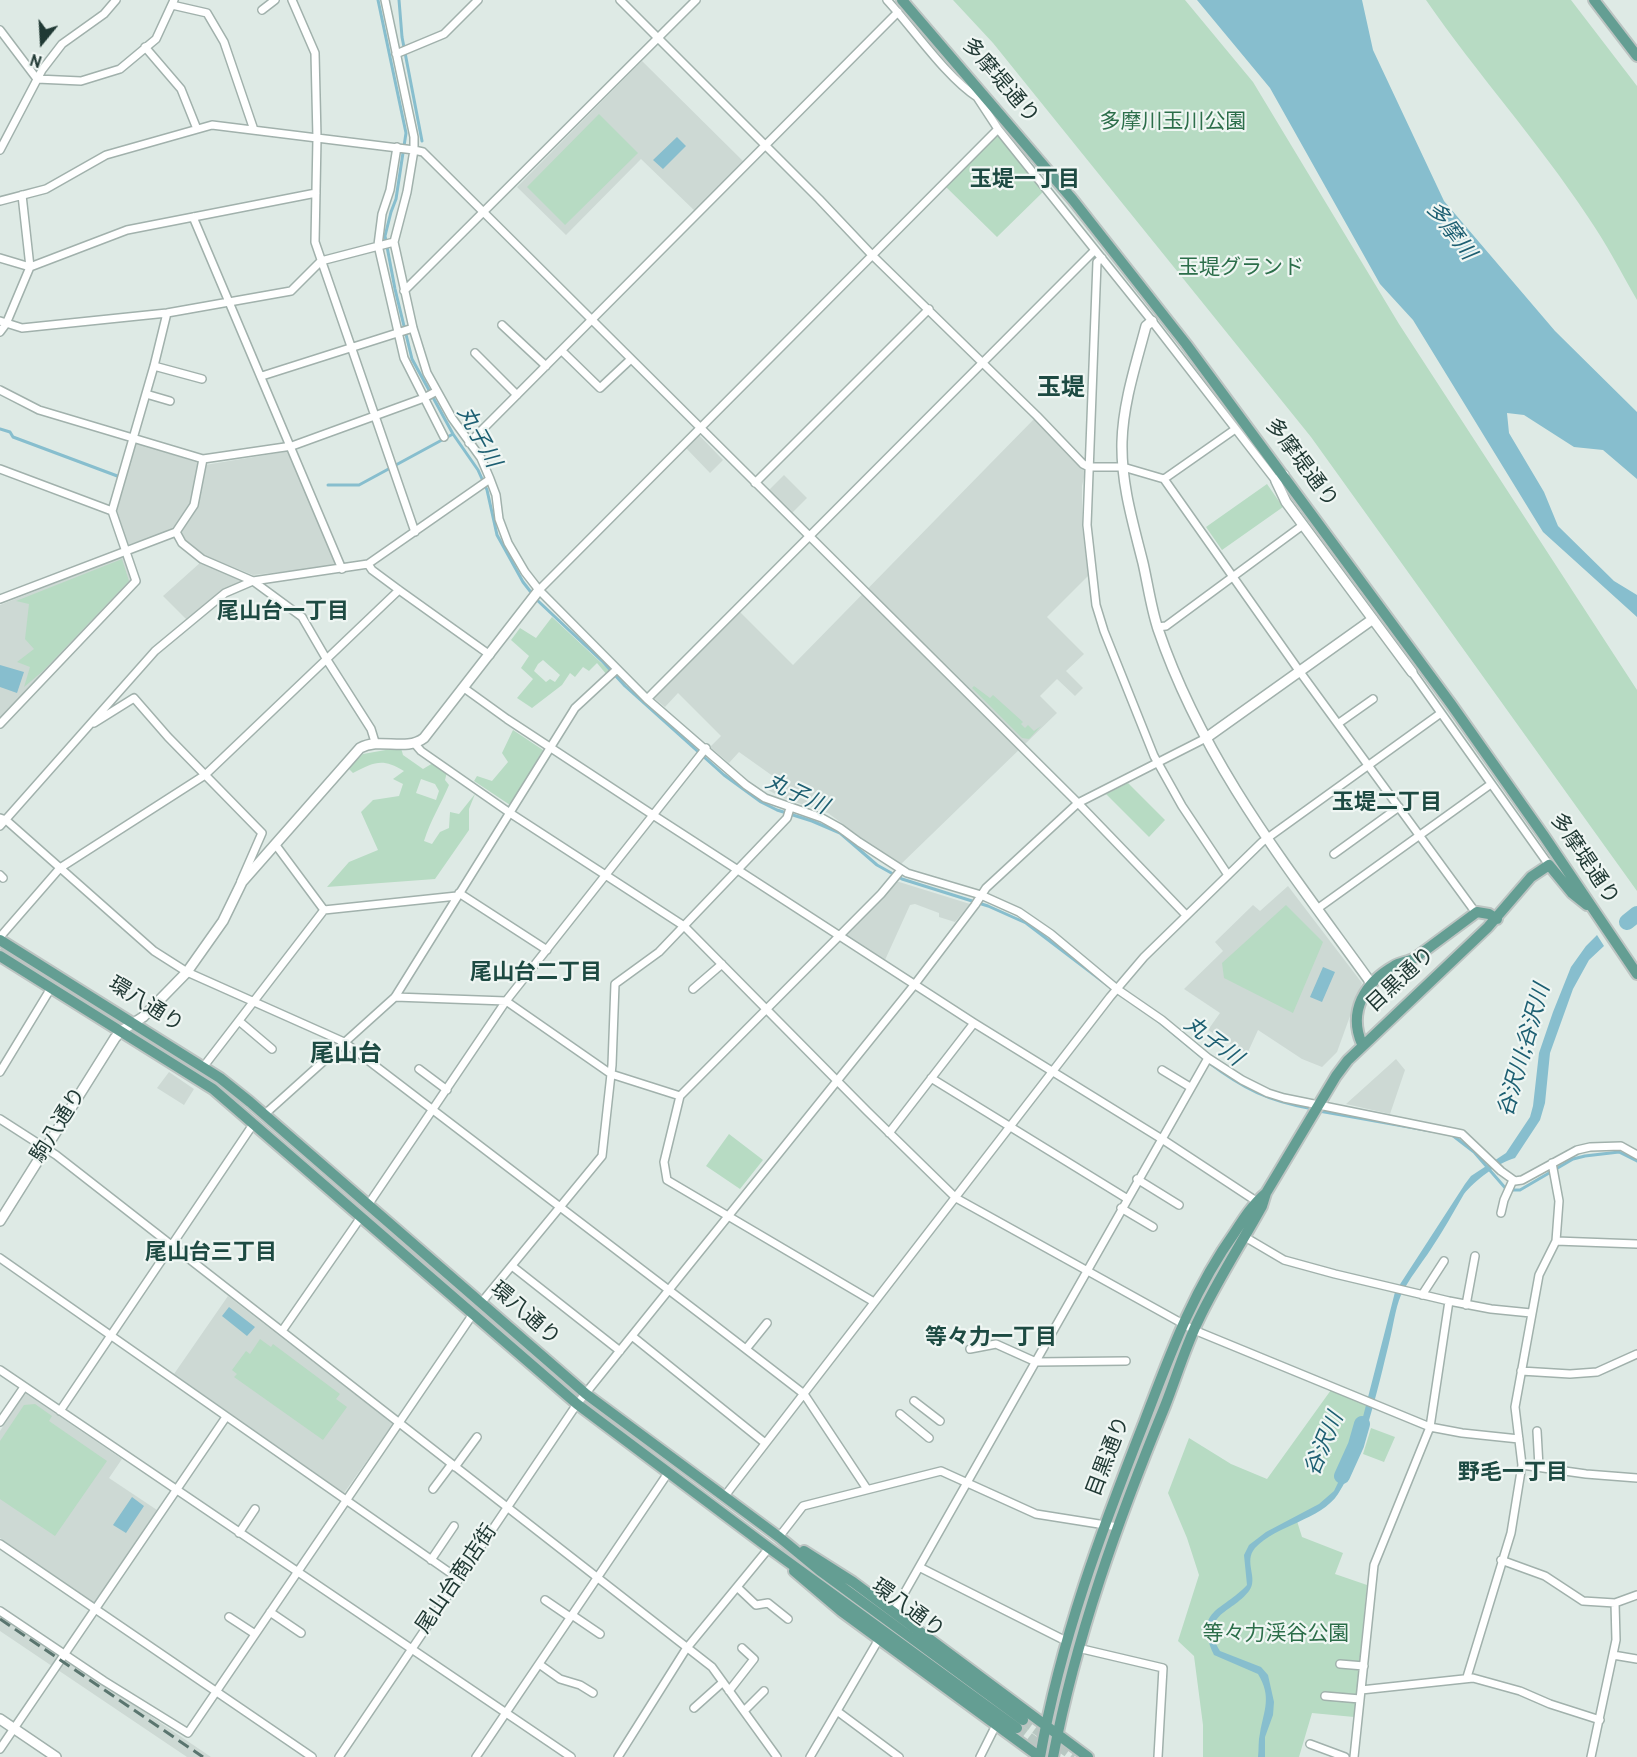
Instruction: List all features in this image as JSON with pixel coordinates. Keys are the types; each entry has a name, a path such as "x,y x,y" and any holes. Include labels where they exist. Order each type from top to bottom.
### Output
{"main road":[{"name":"多摩堤通り","path":"902,0 980,94 1073,200 1135,278 1280,478 1451,704 1637,974"},
{"path":"1594,0 1637,56"},
{"path":"1549,866 1576,898 1592,908"},
{"name":"目黒通り","path":"1053,1757 1078,1648 1134,1479 1194,1330 1262,1206 1266,1193 1341,1069 1362,1044 1497,919 1531,877 1549,866"},
{"path":"1362,1044 1356,1027 1358,1010 1367,987 1371,983 1395,965 1415,958 1476,913 1480,911 1497,919"},
{"name":"環八通り","path":"0,939 204,1066 265,1114 586,1394 778,1537 1020,1724 769,1548 577,1404 254,1123 199,1079 0,956"},
{"name":"目黒通り","path":"1040,1757 1066,1641 1104,1525 1182,1324 1219,1254 1256,1202 1266,1193"},
{"path":"778,1537 825,1563 1088,1757"},
{"path":"769,1548 808,1584 879,1639 1040,1757"}],"street":[{"path":"0,150 37,79 62,44 104,15 116,0"},
{"path":"262,10 275,0"},
{"path":"292,0 315,53 317,138 315,242 415,532"},
{"path":"385,0 414,137 414,150 405,200 394,242 413,328 428,373 452,418 481,458 496,495 499,519 508,543 536,594 615,671 765,798 789,812 822,818 840,828 897,875 939,883 1019,912 1036,922 1117,989 1162,1020 1207,1058 1268,1093 1317,1110 1462,1134 1513,1180 1522,1180 1577,1150 1590,1147 1621,1146 1637,1155"},
{"path":"398,54 444,34 478,0"},
{"path":"620,0 1083,464 1089,467 1123,467 1164,479 1300,672 1476,913"},
{"path":"404,291 696,0"},
{"path":"887,0 956,78 980,94 998,129 1152,321 1234,430 1280,478 1286,502 1412,672 1549,866"},
{"path":"37,79 81,81 120,69 156,39 173,3 207,13 224,42 254,130"},
{"path":"469,443 898,12"},
{"path":"0,30 37,79"},
{"path":"145,47 181,89 197,129"},
{"path":"0,201 46,189 106,155 212,125 423,152 1078,803 1186,915"},
{"path":"239,887 360,748 375,742 415,744 424,738 536,594 699,427 998,129"},
{"path":"397,147 390,190 382,214 378,245 404,358 444,437"},
{"path":"0,258 30,267 127,230 316,193"},
{"path":"0,332 30,267 22,195"},
{"path":"193,217 292,446 342,569"},
{"path":"3,322 22,328 167,313 291,291 321,261 394,242"},
{"path":"647,699 1095,250"},
{"path":"1102,258 1097,262 1089,467 1088,525 1096,605 1104,631 1158,763 1182,806 1228,875"},
{"path":"755,483 929,309"},
{"path":"0,724 136,581 112,511 167,313"},
{"path":"1152,321 1146,326 1125,408 1122,432 1126,497 1157,627 1180,684 1230,782 1267,839 1371,983"},
{"path":"502,325 546,366"},
{"path":"262,376 350,346 413,328"},
{"path":"561,351 600,388 631,358"},
{"path":"475,353 517,395"},
{"path":"154,366 202,379"},
{"path":"0,390 39,410 203,459 292,446 424,398 437,391"},
{"path":"146,394 170,401"},
{"path":"1164,479 1234,430"},
{"path":"0,599 176,532 194,505 203,459"},
{"path":"0,469 112,511"},
{"path":"490,479 368,564 253,581 225,593 155,651 2,821 60,868 154,951 187,972 345,1042 804,1394 867,1489"},
{"path":"1157,627 1166,626 1303,525"},
{"path":"176,532 182,543 202,559 253,581 302,617 371,729 375,742"},
{"path":"368,564 372,570 490,655"},
{"path":"0,939 60,868 206,775 399,590"},
{"path":"1206,738 1373,619"},
{"path":"265,1114 395,997 575,708 615,671"},
{"path":"464,688 653,815 1256,1202"},
{"path":"92,722 98,722 134,698 168,737 262,833 223,921 187,972 135,1023 121,1031"},
{"path":"1339,723 1373,699"},
{"path":"724,1497 1110,996 1144,957 1267,839 1441,713"},
{"name":"尾山台商店街","path":"339,1757 577,1404 915,984 980,896 1078,803 1206,738"},
{"path":"415,744 421,751 510,813 684,926 956,1198 1194,1330 1430,1428 1519,1439"},
{"path":"368,1205 506,1001 705,749"},
{"path":"1317,909 1491,784"},
{"path":"1334,854 1400,807"},
{"path":"482,1303 602,1156 611,1074 615,984 659,952 738,870 789,812"},
{"path":"275,844 324,910"},
{"path":"874,1302 667,1180 664,1162 680,1096 897,875"},
{"path":"204,1066 324,910 458,895 547,950"},
{"path":"693,989 722,964"},
{"path":"0,1072 51,988"},
{"path":"395,997 506,1001 611,1074 680,1096"},
{"path":"239,1021 272,1049"},
{"path":"890,1133 974,1023"},
{"name":"駒八通り","path":"0,1221 121,1031"},
{"path":"893,1613 1207,1058"},
{"path":"419,1069 447,1090"},
{"path":"1162,1070 1190,1088"},
{"path":"931,1078 1126,1198"},
{"path":"0,1119 46,1148 172,1244 398,1424 712,1667 777,1757"},
{"path":"60,1411 254,1123"},
{"path":"1467,1677 1511,1533 1522,1465 1515,1407 1539,1275 1556,1241 1559,1202 1552,1165"},
{"path":"1137,1179 1179,1205"},
{"path":"1501,1213 1513,1180"},
{"path":"1121,1208 1153,1227"},
{"path":"282,1331 361,1217"},
{"path":"1245,1237 1284,1260 1466,1305 1531,1313"},
{"path":"1556,1241 1637,1244"},
{"path":"1466,1305 1475,1256"},
{"path":"0,1258 459,1579"},
{"path":"1422,1295 1444,1261"},
{"path":"512,1266 621,1351"},
{"path":"1354,1757 1374,1565 1430,1428 1449,1301"},
{"path":"0,1611 64,1655 188,1733 473,1314"},
{"path":"746,1350 767,1323"},
{"path":"632,1336 765,1443"},
{"path":"970,1348 996,1344 1036,1362 1126,1361"},
{"path":"1521,1371 1570,1374 1596,1372 1637,1354"},
{"path":"0,1370 571,1757"},
{"path":"0,1422 24,1387"},
{"path":"914,1401 940,1421"},
{"path":"900,1414 929,1438"},
{"path":"0,1749 226,1417"},
{"path":"1537,1431 1539,1467"},
{"path":"433,1489 477,1437"},
{"path":"1522,1465 1637,1478"},
{"path":"778,1537 803,1506 941,1471 1036,1514 1118,1527"},
{"path":"476,1757 668,1473"},
{"path":"239,1533 255,1509"},
{"path":"431,1560 454,1526"},
{"path":"0,1544 312,1757"},
{"path":"618,1757 686,1649 769,1548"},
{"path":"1501,1560 1545,1576 1583,1601 1615,1603 1637,1595"},
{"path":"919,1567 1066,1641"},
{"path":"737,1587 756,1605 768,1603 788,1619"},
{"path":"545,1600 600,1634"},
{"path":"1591,1757 1616,1640 1615,1603"},
{"path":"270,1612 301,1633"},
{"path":"229,1617 255,1634"},
{"path":"810,1757 879,1639"},
{"path":"704,1702 754,1659 742,1648"},
{"path":"1078,1648 1164,1668 1158,1757"},
{"path":"1613,1655 1637,1659"},
{"path":"538,1664 560,1679 580,1685 593,1693"},
{"path":"1340,1664 1364,1666"},
{"path":"1361,1690 1467,1677 1520,1691 1550,1704 1600,1720"},
{"path":"694,1708 725,1686"},
{"path":"744,1712 764,1691"},
{"path":"1325,1696 1360,1699"},
{"path":"837,1711 900,1757"},
{"path":"0,1719 56,1757"},
{"path":"980,1757 996,1725"},
{"path":"1310,1744 1345,1757"}],"shaded area":[{"path":"642,61 746,164 697,213 641,159 566,235 517,187"},
{"path":"1035,418 1084,467 1082,526 1088,576 1047,617 1084,654 1066,671 1083,688 1075,696 1057,679 1040,696 1057,713 899,866 828,813 783,798 768,790 777,779 739,752 729,763 710,747 721,736 678,693 665,707 654,698 654,695 738,610 793,665"},
{"path":"698,434 723,460 710,473 685,447"},
{"path":"138,444 199,463 192,505 173,530 127,545 114,512 133,445"},
{"path":"290,451 337,562 336,566 253,575 206,556 186,541 181,532 197,506 205,465"},
{"path":"784,475 807,498 790,515 767,492"},
{"path":"124,556 132,580 0,719 0,605"},
{"path":"201,562 242,582 224,590 187,620 163,596"},
{"path":"896,881 970,904 955,922 939,917 939,913 915,904 910,905 885,960 844,937"},
{"path":"1288,886 1362,983 1337,1052 1322,1067 1302,1059 1258,1030 1247,1054 1208,1030 1220,1013 1184,989 1223,951 1215,942 1253,905 1260,911"},
{"path":"1396,1059 1405,1070 1390,1114 1346,1104"},
{"path":"169,1072 194,1089 184,1105 157,1088"},
{"path":"228,1296 393,1424 344,1493 174,1374"},
{"path":"25,1393 122,1459 109,1478 157,1510 94,1603 0,1538 0,1431"},
{"path":"0,1614 211,1757 187,1757 0,1631"}],"green space":[{"name":"多摩川玉川公園","path":"953,0 1185,0 1253,82 1399,324 1637,690 1637,891 1311,437 993,43"},
{"path":"1426,0 1571,0 1637,86 1637,300 1601,237 1569,189"},
{"path":"599,114 638,153 565,225 527,187"},
{"path":"996,137 1000,137 1045,190 997,237 946,187"},
{"path":"1267,484 1283,507 1222,550 1206,527"},
{"path":"122,559 129,581 43,671 24,687 30,667 17,662 34,649 25,639 29,604 16,601"},
{"path":"552,617 611,672 607,675 597,663 589,671 583,667 575,677 570,673 562,685 532,708 517,698 533,679 521,668 529,656 511,640 520,628 536,638","holes":["543,660 560,675 555,682 550,679 546,682 534,671"]},
{"path":"974,686 990,698 993,695 1023,722 1021,724 1025,728 1028,725 1034,731 1041,726 1029,739 1022,738 972,688"},
{"path":"513,730 543,750 510,805 474,781 477,776 492,781 508,762 502,753"},
{"path":"401,748 403,755 423,769 433,763 447,772 445,780 449,785 424,841 432,844 440,832 449,828 450,812 459,814 475,794 469,809 469,830 435,879 327,887 349,862 378,850 361,812 373,800 399,796 403,784 393,779 404,771 390,764 373,764 353,773 348,768 363,754","holes":["421,779 435,784 439,791 436,800 416,793"]},
{"path":"1128,783 1165,820 1149,837 1106,794"},
{"path":"1286,905 1323,942 1293,1013 1224,978 1222,963"},
{"path":"729,1134 763,1160 740,1189 706,1166"},
{"path":"260,1339 271,1347 273,1344 340,1394 336,1399 347,1407 323,1440 234,1377 237,1374 232,1370 246,1351 250,1354"},
{"name":"等々力渓谷公園","path":"1331,1390 1371,1408 1354,1458 1335,1495 1322,1508 1297,1521 1302,1537 1343,1553 1335,1574 1367,1585 1354,1717 1312,1713 1299,1757 1203,1757 1203,1725 1194,1656 1178,1641 1199,1575 1187,1538 1168,1493 1189,1438 1231,1464 1267,1479"},
{"path":"35,1404 52,1416 49,1421 107,1461 55,1536 0,1499 0,1441 24,1405"},
{"path":"1371,1428 1395,1437 1384,1462 1363,1454"}],"water":[{"name":"多摩川","path":"1197,0 1362,0 1373,50 1444,201 1555,331 1637,412 1637,479 1603,450 1574,447 1524,415 1507,413 1509,433 1544,492 1558,526 1614,581 1637,595 1637,617 1543,532 1413,320 1380,284 1270,88"},
{"path":"677,137 686,146 663,169 653,160"},
{"path":"0,665 24,672 17,693 0,687"},
{"path":"1597,935 1604,946 1589,960 1573,989 1550,1053 1545,1103 1540,1120 1515,1158 1487,1173 1464,1194 1401,1295 1369,1421 1347,1478 1338,1494 1321,1510 1274,1534 1255,1548 1250,1559 1252,1586 1242,1599 1215,1622 1214,1639 1220,1651 1261,1667 1268,1675 1274,1702 1273,1715 1265,1737 1265,1757 1258,1757 1259,1736 1266,1703 1265,1690 1258,1674 1214,1655 1208,1640 1209,1620 1213,1613 1247,1585 1244,1555 1249,1545 1266,1532 1319,1504 1334,1491 1355,1448 1395,1292 1471,1176 1506,1153 1530,1117 1539,1053 1553,1012 1571,967"},
{"path":"1323,967 1335,972 1322,1002 1310,997"},
{"path":"229,1307 255,1327 247,1336 222,1316"},
{"path":"132,1497 144,1506 126,1533 113,1525"}],"waterway":[{"name":"丸子川","path":"378,0 406,133 396,199 385,236 412,359 453,434 478,470 487,490 497,535 523,582 537,600 625,686 724,775 761,802 840,833 877,865 902,879 988,906 1026,923 1110,987"},
{"path":"399,0 402,37 422,141"},
{"path":"0,429 10,432 13,437 120,477"},
{"path":"328,485 359,485 453,434"},
{"name":"谷沢川;谷沢川","path":"1627,922 1637,914"},
{"name":"丸子川","path":"1157,1020 1203,1058"},
{"name":"丸子川","path":"1208,1062 1233,1080 1257,1093 1313,1109"},
{"name":"丸子川","path":"1319,1111 1431,1131"},
{"name":"丸子川","path":"1452,1135 1474,1152 1507,1190 1520,1190 1573,1159 1585,1156 1619,1152 1637,1161"},
{"name":"谷沢川","path":"1342,1476 1356,1445 1362,1424"}],"tunnel":[{"path":"1023,1720 1074,1757"},
{"path":"1017,1728 1055,1757"}],"railway":[{"path":"0,1619 203,1757"}],"district":[{"name":"玉堤一丁目","path":"1025,182"},
{"name":"玉堤","path":"1061,390"},
{"name":"尾山台一丁目","path":"283,614"},
{"name":"玉堤二丁目","path":"1387,805"},
{"name":"尾山台二丁目","path":"536,975"},
{"name":"尾山台","path":"346,1056"},
{"name":"尾山台三丁目","path":"211,1255"},
{"name":"等々力一丁目","path":"991,1340"},
{"name":"野毛一丁目","path":"1513,1475"}],"park label":[{"name":"玉堤グランド","path":"1241,270"}]}
